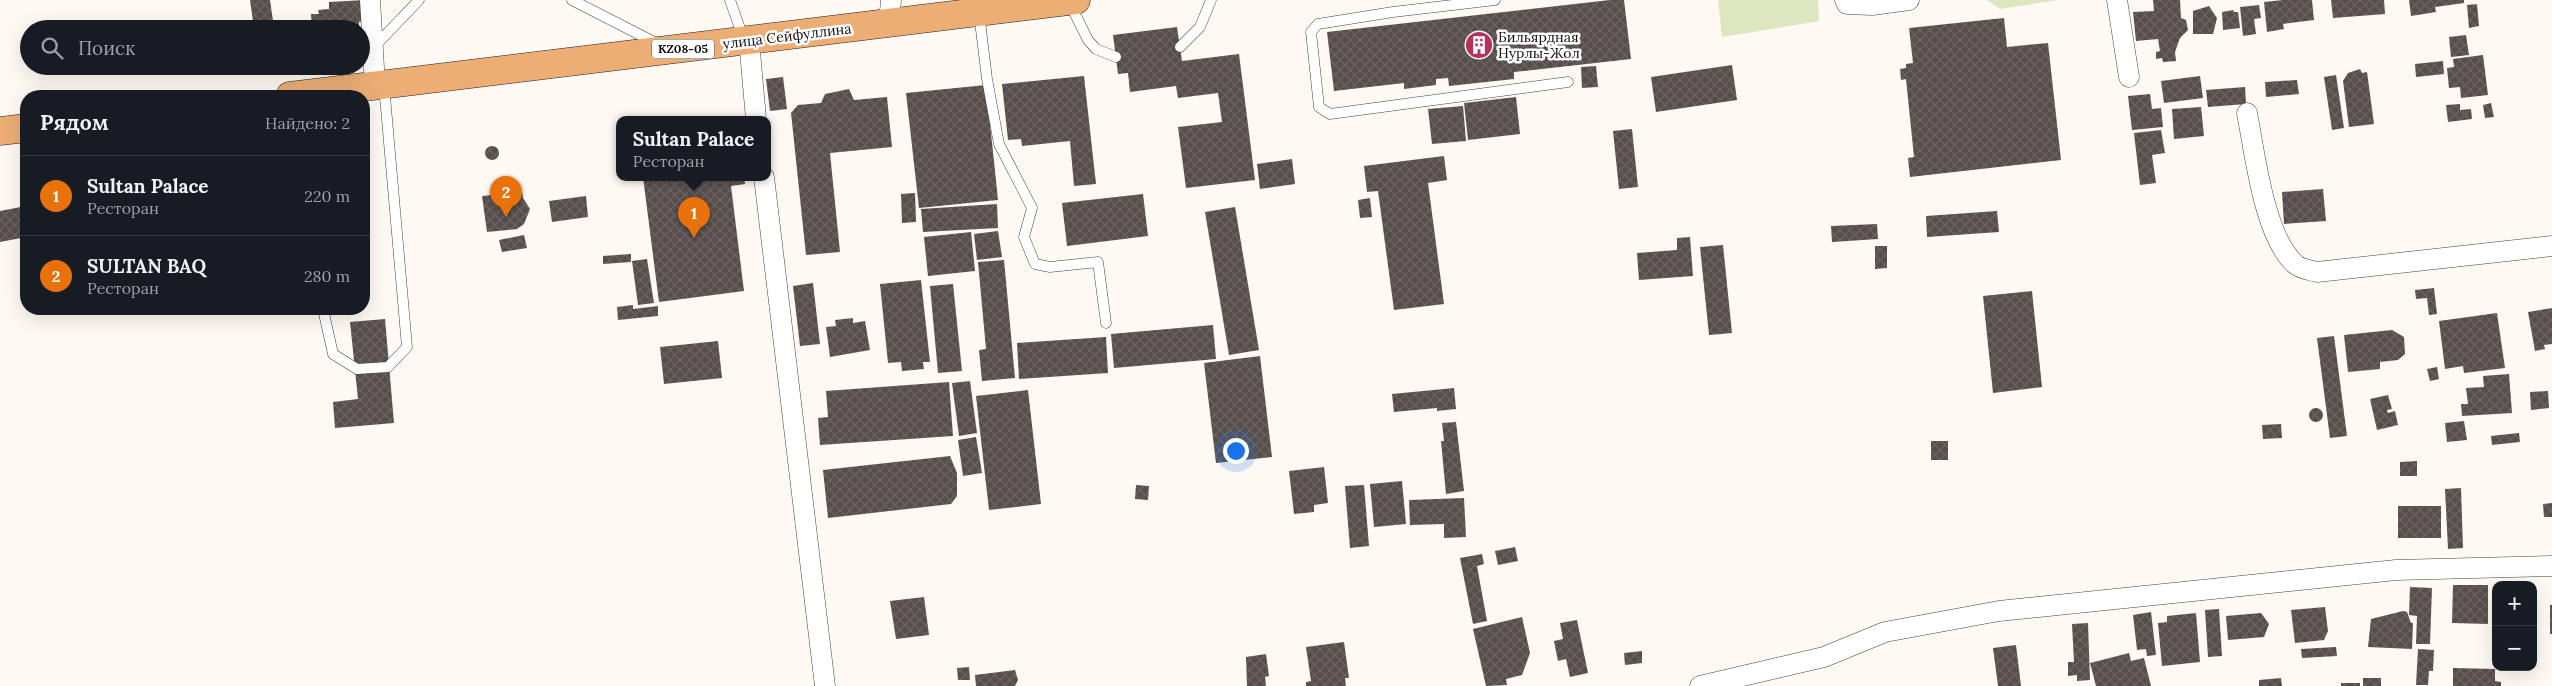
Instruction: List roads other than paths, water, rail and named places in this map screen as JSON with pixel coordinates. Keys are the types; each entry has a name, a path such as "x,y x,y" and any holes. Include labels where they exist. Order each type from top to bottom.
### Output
{"main road":[{"name":"улица Сейфуллина","path":"339,90 747,41 890,12 979,11 1072,0"},
{"path":"0,131 20,129"}],"street":[{"path":"370,0 373,48 379,85"},
{"path":"1845,0 1847,4 1872,5 1909,0"},
{"path":"2116,0 2129,76"},
{"path":"747,41 756,116"},
{"path":"2248,113 2271,223 2281,246 2296,266 2316,272 2552,246"},
{"path":"764,181 825,686"},
{"path":"1700,686 1824,657 1885,632 1999,611 2396,570 2552,566"}],"lane":[{"path":"373,48 419,0"},
{"path":"572,0 670,50"},
{"path":"730,0 747,41"},
{"path":"1072,0 1088,40 1096,49 1116,57"},
{"path":"1180,47 1200,27 1211,0"},
{"path":"1496,0 1393,12 1318,24 1311,32 1319,107 1330,114 1568,82"},
{"path":"979,11 987,79 999,144 1032,208 1024,237 1035,264 1050,267 1098,262 1106,323"},
{"path":"324,315 333,354 357,369 388,366 407,346 379,85"}],"place":[{"name":"Бильярдная Нурлы-Жол","path":"1479,45"},
{"name":"SULTAN BAQ","path":"506,217"},
{"name":"Sultan Palace","path":"694,238"}]}
